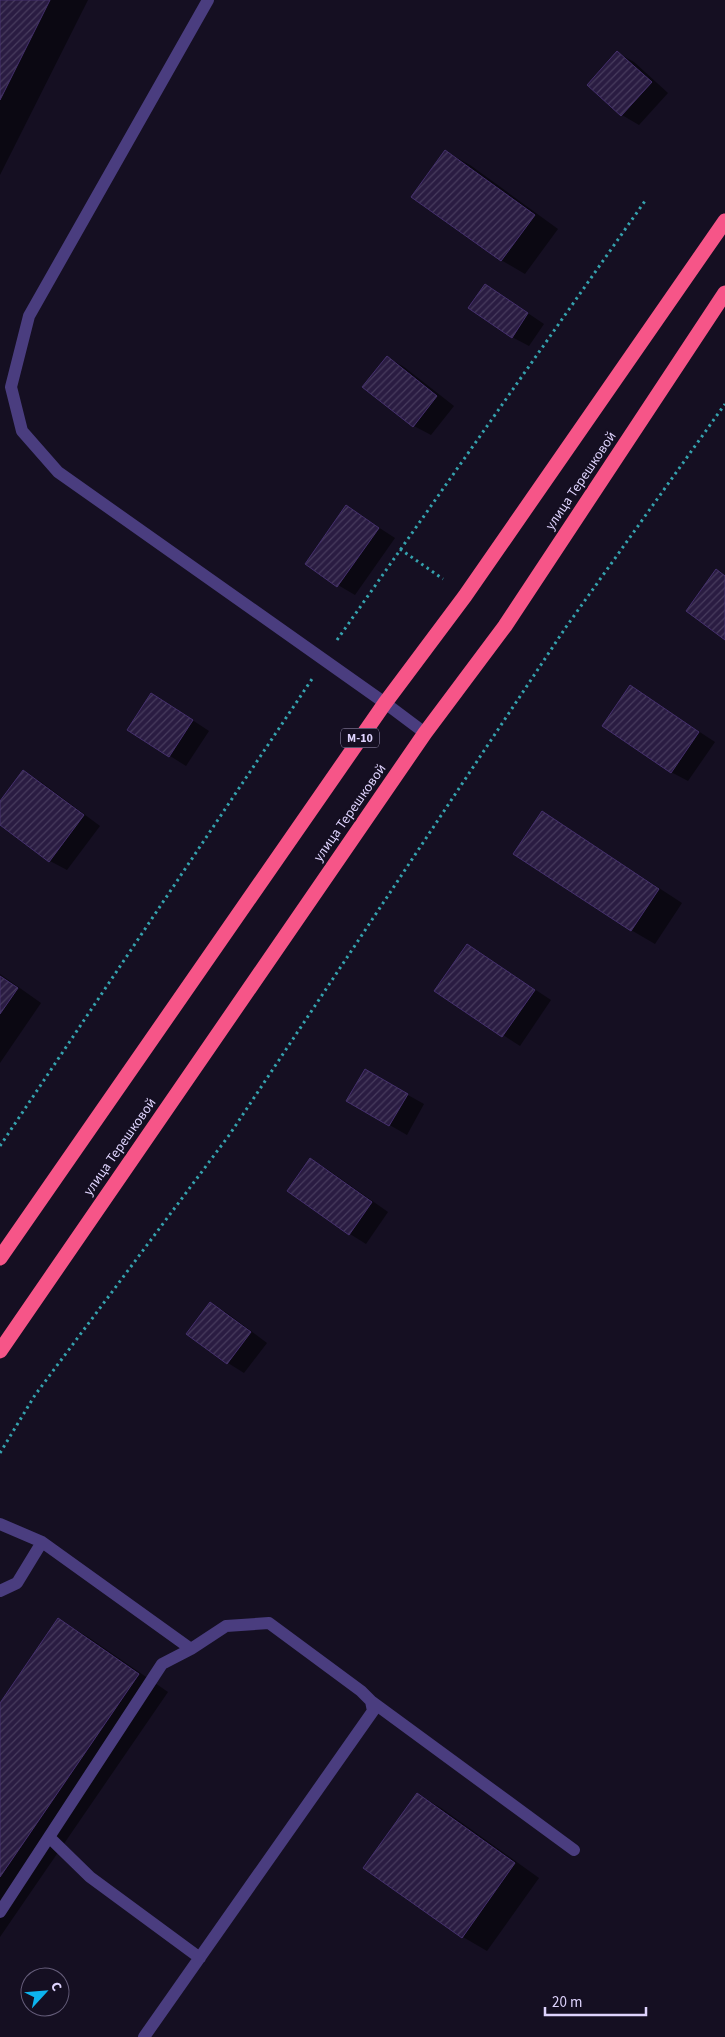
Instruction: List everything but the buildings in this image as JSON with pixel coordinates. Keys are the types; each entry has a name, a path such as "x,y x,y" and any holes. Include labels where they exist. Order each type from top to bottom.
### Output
{"highway":[{"name":"улица Терешковой","path":"0,1258 385,703 465,596 725,221"},
{"name":"улица Терешковой","path":"0,1350 425,733 504,626 725,293"}],"lane":[{"path":"208,0 29,316 11,387 22,431 58,472 425,733"},
{"path":"0,1524 42,1542 191,1648"},
{"path":"0,1591 17,1583 42,1542"},
{"path":"0,1912 162,1664 226,1626 269,1623 361,1691 371,1701 574,1850"},
{"path":"144,2037 373,1711 371,1701"},
{"path":"49,1837 90,1877 200,1958"}],"path":[{"path":"0,1453 35,1395 230,1134 566,627 725,404"},
{"path":"400,549 442,579"}]}
